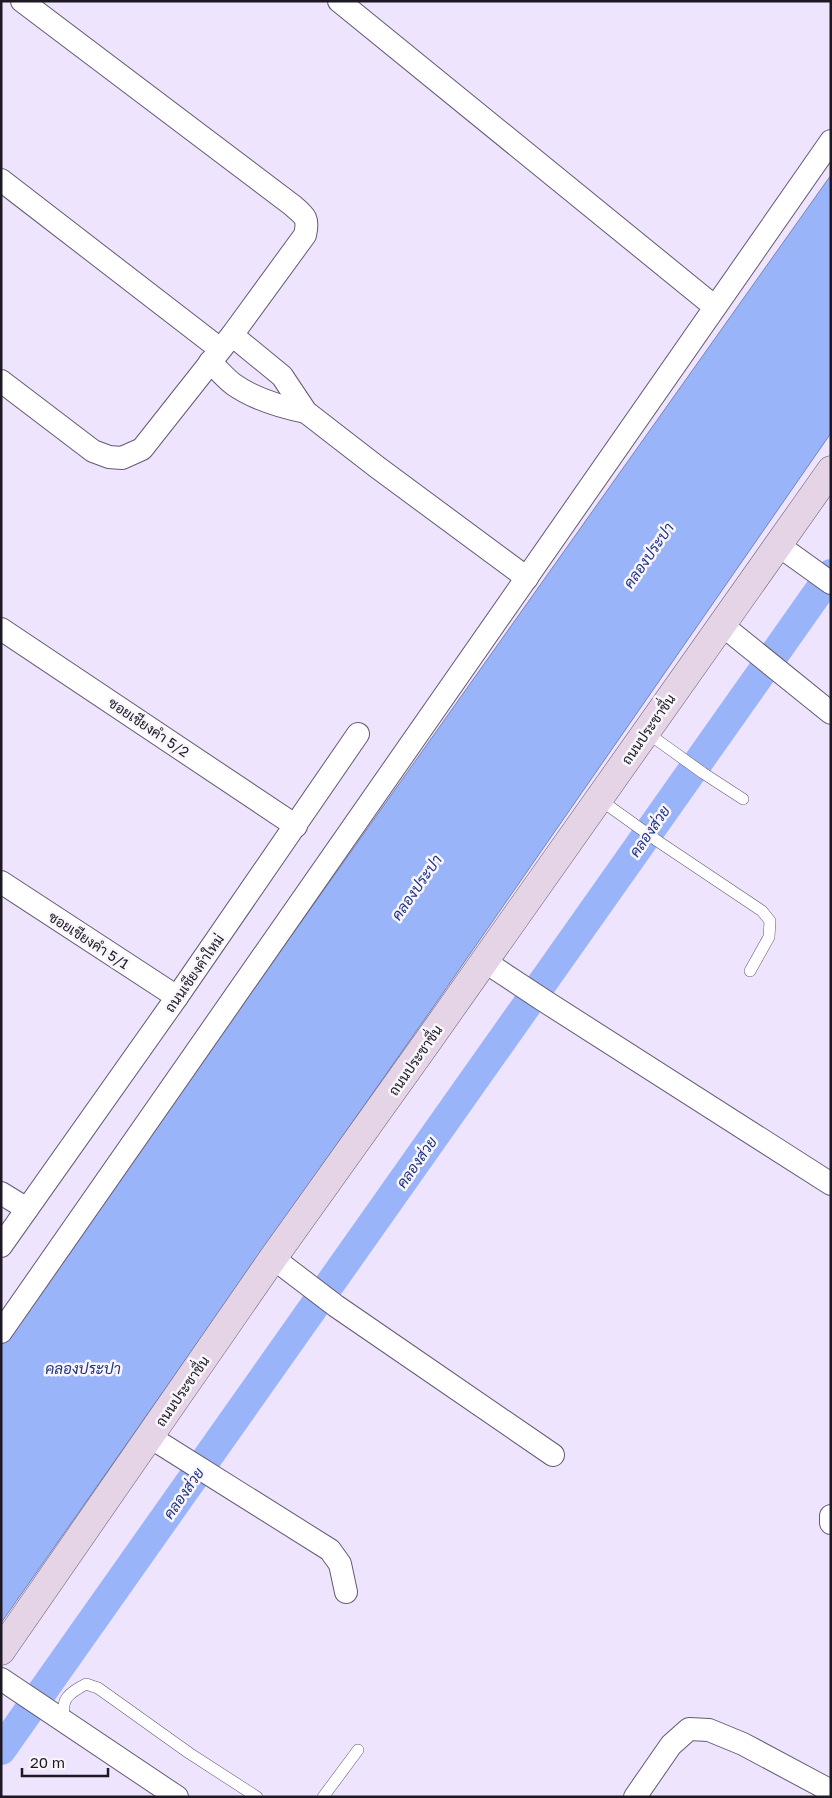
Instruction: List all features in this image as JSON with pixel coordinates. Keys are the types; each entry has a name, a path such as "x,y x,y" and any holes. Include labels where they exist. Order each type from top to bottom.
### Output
{"street":[{"path":"1,381 93,451 122,458 142,449 221,349 305,235 308,224 303,214 22,1"},
{"path":"339,1 715,307"},
{"path":"1,1332 831,141"},
{"path":"1,180 221,349 282,376 306,412 527,578"},
{"path":"221,349 233,383 246,392 286,408 306,412"},
{"name":"ถนนประชาชื่น","path":"1,1650 274,1258 831,470"},
{"path":"778,544 831,583"},
{"path":"722,625 831,713"},
{"name":"ซอยเชียงคำ 5/2","path":"1,629 296,826"},
{"name":"ถนนเชียงคำใหม่","path":"1,1246 177,997 358,734"},
{"name":"ซอยเชียงคำ 5/1","path":"1,882 177,997"},
{"path":"484,961 831,1184"},
{"path":"1,1193 27,1210"},
{"path":"274,1258 336,1306 553,1455"},
{"path":"150,1437 330,1550 340,1564 346,1592"},
{"path":"831,1516 831,1523"},
{"path":"7,1682 176,1797"},
{"path":"635,1797 671,1746 689,1729 709,1730 743,1744 831,1791"}],"lane":[{"path":"646,732 702,773 744,799"},
{"path":"599,799 762,911 770,921 769,937 750,971"},
{"path":"61,1718 62,1707 71,1693 86,1684 98,1688 189,1753 257,1797"},
{"path":"323,1797 358,1750"}],"water":[{"name":"คลองประปา","path":"831,175 831,433 436,1003 1,1623 1,1345"}],"waterway":[{"name":"คลองส่วย","path":"1,1750 831,574"}]}
